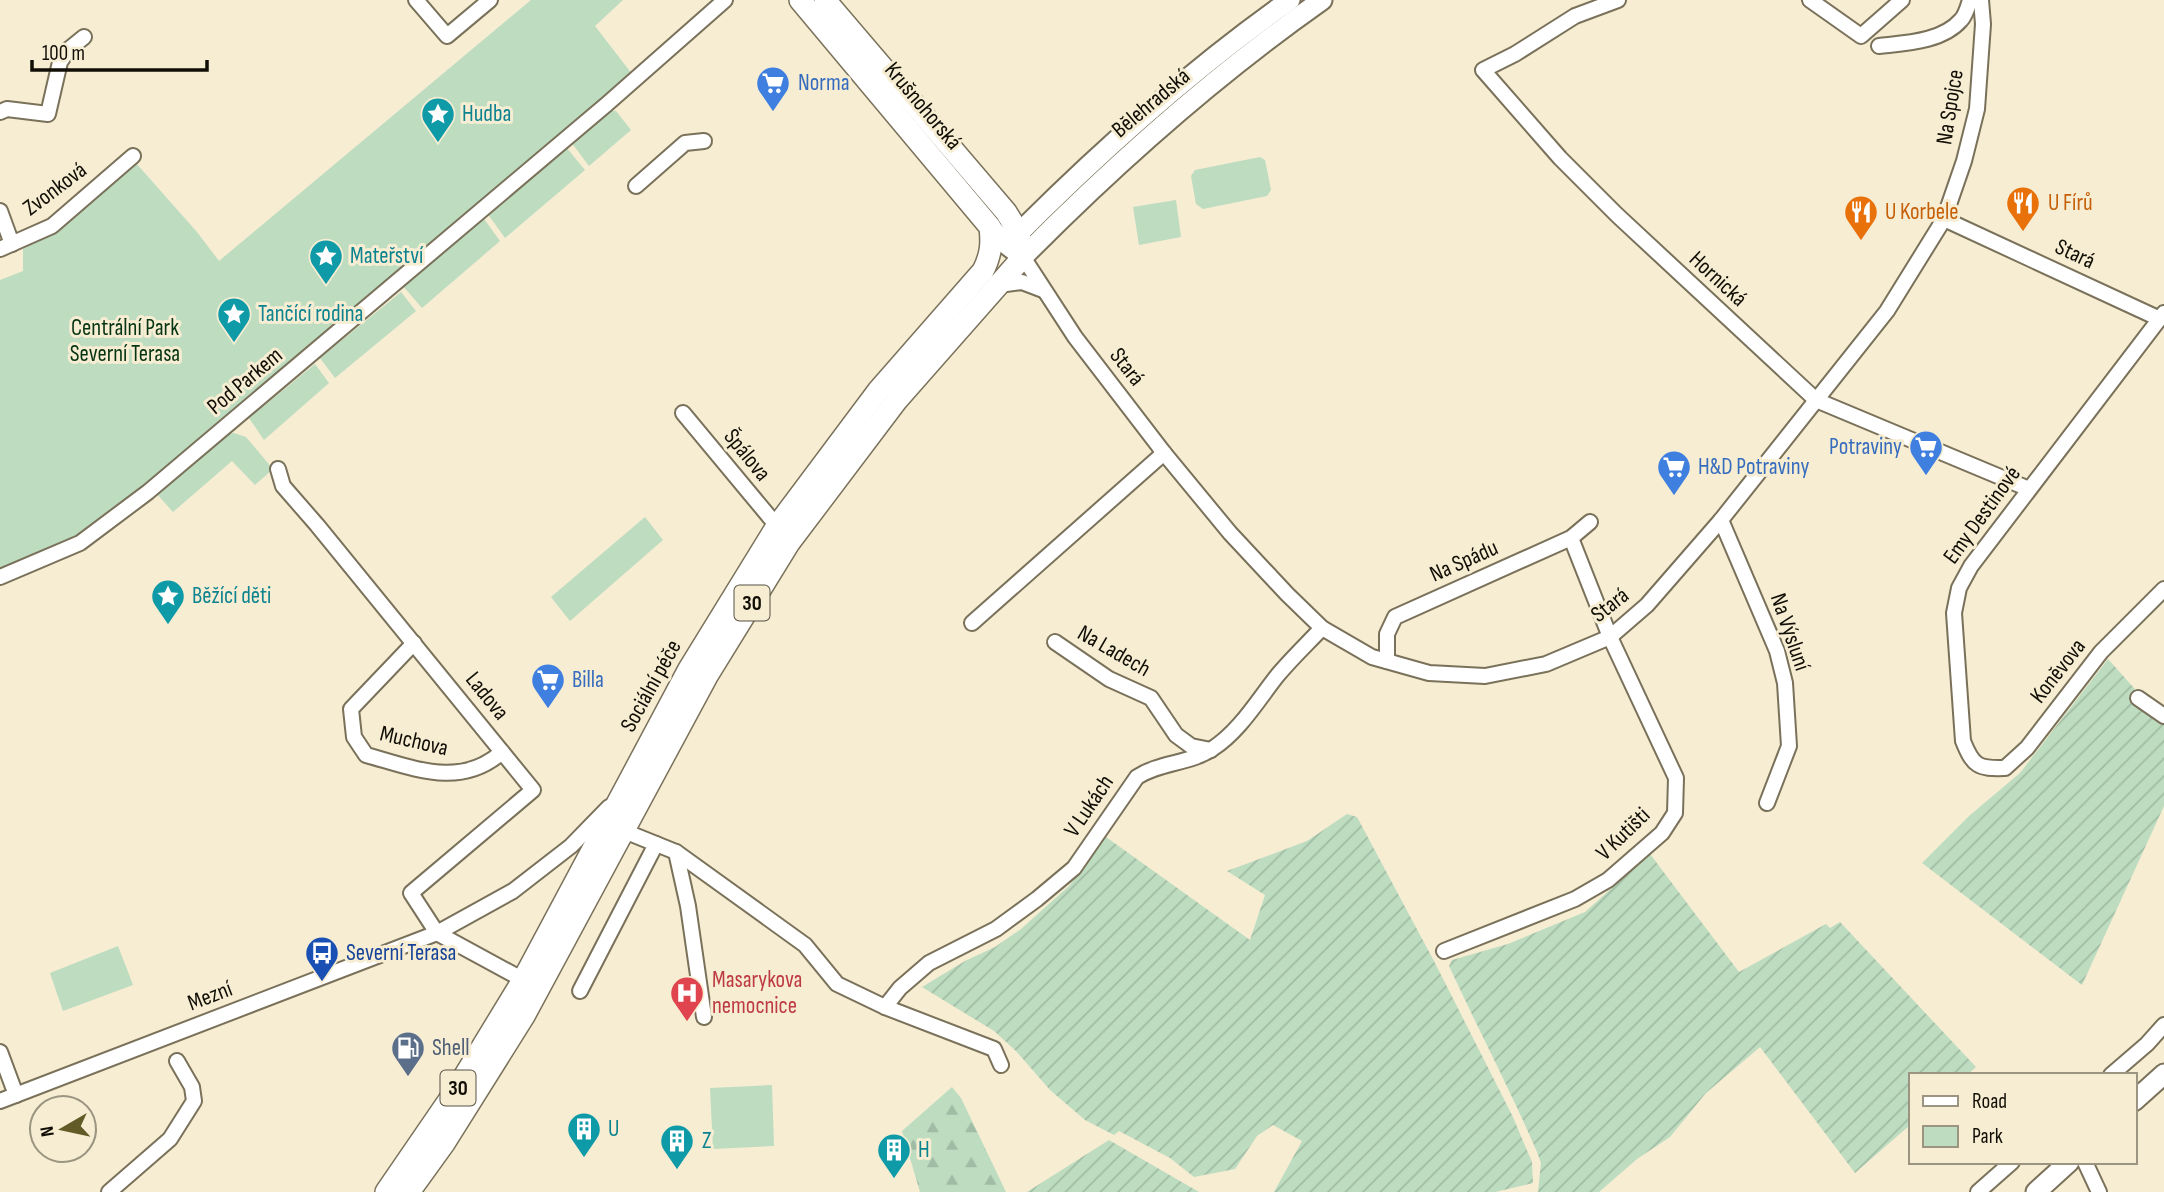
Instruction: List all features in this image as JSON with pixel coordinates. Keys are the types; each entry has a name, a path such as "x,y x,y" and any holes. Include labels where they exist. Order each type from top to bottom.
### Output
{"main road":[{"name":"Krušnohorská","path":"800,0 990,227"},
{"name":"Krušnohorská","path":"825,0 1006,212 1015,244"},
{"name":"30","path":"989,278 992,247 990,227"},
{"name":"Sociální péče","path":"386,1192 531,984 624,831 707,676 797,531 1015,244"},
{"name":"Sociální péče","path":"409,1192 495,1065 623,794 689,669 777,526 878,391 989,278"}],"street":[{"path":"416,0 447,36 490,0"},
{"name":"Pod Parkem","path":"0,577 80,543 148,492 607,104 725,0"},
{"name":"Bělehradská","path":"1015,244 1054,199 1162,100 1219,52 1290,0"},
{"name":"Bělehradská","path":"1015,244 1045,234 1176,113 1322,0"},
{"name":"Hornická","path":"1618,0 1588,10 1483,70 1560,158 1617,215 1816,400 2029,489"},
{"path":"1810,0 1861,36 1902,0"},
{"path":"1879,46 1915,43 1949,30 1963,19 1970,0"},
{"name":"Na Spojce","path":"1944,219 1964,161 1977,109 1983,24 1980,0"},
{"path":"0,112 7,108 48,114 60,62 68,50 84,37"},
{"path":"636,186 685,143 705,141"},
{"name":"Zvonková","path":"6,247 52,226 133,156"},
{"name":"Bělehradská","path":"1006,212 1037,206 1054,199"},
{"path":"0,211 6,247"},
{"name":"Stará","path":"1015,244 1079,342 1164,453 1230,533 1287,594 1322,628 1372,657 1429,673 1485,676 1546,664 1610,637 1647,605 1721,520 1887,311 1944,219 2162,316"},
{"name":"Krušnohorská","path":"990,227 1015,244"},
{"name":"Stará","path":"1044,291 1038,262 1045,234"},
{"path":"989,278 1022,282 1044,291"},
{"name":"Emy Destinové","path":"1985,769 1970,759 1964,741 1954,613 1959,588 1971,566 2162,316"},
{"name":"Špálova","path":"683,413 777,526"},
{"path":"972,623 1164,453"},
{"name":"Ladova","path":"278,469 283,486 533,790 411,893 437,933"},
{"name":"Na Výsluní","path":"1721,520 1777,651 1785,683 1789,746 1767,803"},
{"name":"Na Spádu","path":"1387,661 1387,634 1395,617 1571,538 1590,522"},
{"name":"V Kutišti","path":"1444,951 1575,899 1608,880 1662,833 1675,813 1675,778 1610,637 1571,538"},
{"name":"Koněvova","path":"1985,769 2005,768 2027,748 2101,652 2164,589"},
{"name":"V Lukách","path":"885,1007 900,988 929,963 996,929 1074,868 1136,778 1149,769 1185,761 1212,750 1228,737 1286,666 1322,628"},
{"name":"Na Ladech","path":"1055,642 1109,679 1152,698 1176,735 1191,746 1212,750"},
{"name":"Muchova","path":"414,643 351,709 354,737 366,755 427,771 459,774 489,764 502,752"},
{"path":"2138,698 2164,716"},
{"name":"Mezní","path":"0,1101 437,933 513,891 571,846 623,794"},
{"path":"624,831 676,852 805,945 837,984 885,1007 993,1049 1001,1065"},
{"path":"580,991 656,844"},
{"path":"676,852 688,906 704,1017"},
{"path":"437,933 531,984"},
{"path":"2113,1073 2147,1044 2164,1025"},
{"path":"0,1052 16,1095"},
{"path":"109,1192 170,1139 194,1101 192,1087 177,1061"},
{"path":"2136,1099 2164,1074"},
{"path":"1978,1192 2010,1164"},
{"path":"2036,1192 2067,1164"},
{"path":"2086,1164 2099,1192"}],"green space":[{"name":"Centrální Park Severní Terasa","path":"531,0 623,0 595,26 632,74 157,478 80,537 0,571 0,280 23,271 23,249 43,238 135,162 219,261"},
{"path":"608,111 616,111 631,130 589,166 571,142"},
{"path":"566,147 585,170 505,238 487,213"},
{"path":"1260,157 1265,160 1271,190 1267,196 1203,209 1196,204 1191,176 1195,170"},
{"path":"1176,200 1181,237 1139,245 1133,207"},
{"path":"482,216 500,241 422,308 403,286"},
{"path":"401,292 416,311 335,378 320,358"},
{"path":"315,364 329,383 264,440 249,418"},
{"path":"234,433 246,437 273,469 255,485 232,461 173,512 156,493 224,435"},
{"path":"645,517 663,540 570,621 551,597"},
{"path":"2108,659 2142,697 2164,712 2164,806 2082,985 1922,863 1969,816 2020,773"},
{"path":"1347,814 1357,817 1512,1115 1532,1162 1533,1183 1495,1192 1274,1192 1302,1141 1273,1125 1257,1136 1235,1169 1194,1177 1170,1158 1119,1131 1114,1135 1085,1120 1050,1090 1016,1051 994,1031 922,987 965,961 995,947 1021,929 1069,886 1106,837 1250,940 1265,895 1227,871 1307,841"},
{"path":"1650,854 1739,972 1826,924 1830,928 1840,922 1976,1067 1969,1073 1909,1073 1909,1126 1855,1173 1760,1047 1706,1093 1670,1137 1637,1159 1599,1192 1538,1192 1541,1163 1537,1152 1449,966 1452,960 1508,944 1585,912"},
{"path":"118,946 133,985 63,1011 50,973"},
{"path":"772,1085 774,1146 713,1149 710,1088"},
{"path":"952,1087 961,1098 1006,1192 920,1192 902,1131"},
{"path":"1109,1140 1199,1192 1027,1192"}],"place":[{"name":"Norma","path":"773,113"},
{"name":"Hudba","path":"438,144"},
{"name":"U Fírů","path":"2023,233"},
{"name":"U Korbele","path":"1861,242"},
{"name":"Mateřství","path":"326,286"},
{"name":"Tančící rodina","path":"234,344"},
{"name":"Potraviny","path":"1926,477"},
{"name":"H&D Potraviny","path":"1674,497"},
{"name":"Běžící děti","path":"168,626"},
{"name":"Billa","path":"548,710"},
{"name":"Severní Terasa","path":"322,983"},
{"name":"Masarykova nemocnice","path":"687,1023"},
{"name":"Shell","path":"408,1078"},
{"name":"U","path":"584,1159"},
{"name":"Z","path":"677,1171"},
{"name":"H","path":"894,1180"}]}
